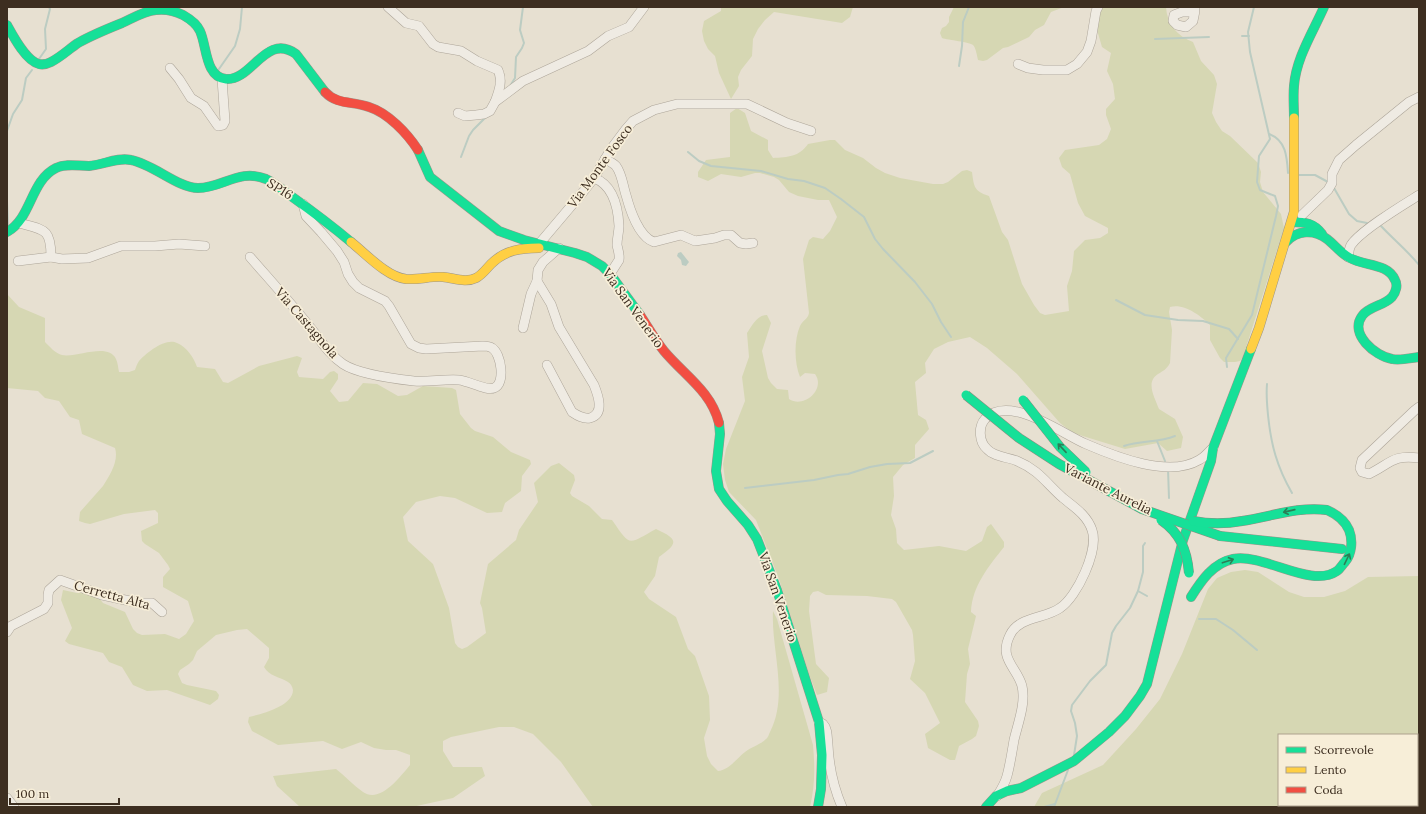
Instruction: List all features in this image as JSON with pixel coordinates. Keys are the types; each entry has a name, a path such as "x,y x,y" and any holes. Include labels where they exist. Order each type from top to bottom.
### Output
{"main road":[{"path":"986,807 996,796 1007,791 1021,788 1074,761 1109,732 1125,716 1147,684 1183,540 1211,461 1212,448 1259,328 1291,223 1294,206 1295,76 1302,56 1324,7"},
{"path":"7,24 23,50 33,62 37,64 45,64 53,61 72,47 87,39 140,14 156,10 172,10 189,18 200,30 212,69 215,75 222,79"},
{"name":"Via San Venerio","path":"222,79 233,79 239,76 273,50 282,48 291,49 301,58 314,79 330,98 375,108 394,123 417,150 429,176 439,185 459,198 499,231 506,235 539,244 577,252 601,265 610,274 664,351 692,378 716,412 720,434 717,472 719,488 727,501 754,531 777,590 819,722 822,737 822,755 821,789 818,807"},
{"name":"SP16","path":"7,232 19,223 36,191 52,170 63,165 92,165 123,160 139,163 189,188 195,189 242,175 257,176 276,185 303,204 392,274 407,279 443,277 466,281 471,280 482,274 498,257 506,252 524,248 558,248"},
{"path":"1294,206 1305,219 1316,227 1348,257 1386,270 1393,275 1396,283 1396,290 1393,296 1365,312 1361,317 1358,326 1359,332 1366,344 1377,353 1392,359 1419,357"},
{"path":"1291,223 1305,219"},
{"path":"1291,223 1303,231 1323,235"},
{"path":"1285,243 1294,233 1303,231"},
{"name":"Variante Aurelia","path":"966,395 1019,438 1060,464 1142,509 1220,536 1342,549"},
{"path":"1021,396 1041,425 1062,449 1083,470 1112,492"},
{"path":"1142,509 1196,522 1219,523 1256,519 1303,508 1316,508 1327,510 1342,519 1348,529 1351,540 1350,550 1347,560 1336,572 1326,576 1314,577 1254,559 1234,559 1221,563 1206,574 1191,597"},
{"path":"1142,509 1167,524 1175,531 1185,549 1188,560 1191,597"},
{"path":"1238,547 1282,543"},
{"path":"1191,597 1202,572 1212,560 1223,552"}],"street":[{"path":"388,7 406,23 419,26 433,44 438,47 461,51 477,61 498,70 501,82 495,102 490,111 484,114 465,116 458,113"},
{"path":"495,102 523,81 588,51 608,36 629,27 644,7"},
{"path":"1018,64 1028,68 1043,70 1067,70 1077,64 1087,52 1091,41 1098,7"},
{"path":"170,68 191,98 204,106 218,126 222,125 225,121 222,79"},
{"path":"1305,219 1328,190 1332,183 1332,174 1339,160 1409,102 1419,97"},
{"name":"Via Monte Fosco","path":"539,244 594,178 611,149 633,122 654,110 677,104 747,104 788,123 811,131"},
{"path":"605,159 616,166 622,180 631,211 638,226 651,241 654,242 682,235 695,241 731,235 740,243 753,243"},
{"path":"594,178 602,181 608,186 613,196 618,216 619,226 617,244 619,260 610,274"},
{"path":"1348,257 1350,246 1355,240 1419,195"},
{"name":"Via Castagnola","path":"250,257 334,356 344,365 363,372 414,381 461,380 487,388 494,389 497,386 501,374 500,364 496,351 490,347 483,346 426,349 419,348 411,344 389,306 385,302 359,288 353,282 338,251 306,216 303,204"},
{"path":"19,223 41,229 48,233 51,240 51,257"},
{"path":"1333,243 1343,243 1355,240"},
{"path":"18,261 51,257 62,259 88,258 121,246 179,244 205,246"},
{"path":"523,328 531,294 537,281 538,270 543,262 558,248"},
{"path":"537,281 551,304 559,327 594,385 598,395 599,411 597,414 584,418 577,416 572,412 547,365"},
{"path":"1419,407 1414,410 1362,460 1360,468 1362,472 1369,474 1396,458 1407,456 1419,458"},
{"path":"996,796 1006,778 1022,702 1022,686 1020,680 1007,658 1006,650 1010,634 1015,627 1024,621 1047,615 1059,609 1066,603 1091,559 1094,542 1092,528 1083,515 1062,497 1042,476 1016,461 988,451 982,444 980,432 984,420 993,413 1014,411 1044,421 1086,444 1141,464 1170,467 1188,465 1199,461 1212,448"},
{"name":"Cerretta Alta","path":"7,632 12,626 44,608 48,604 48,595 50,590 60,580 102,595 139,603 152,603 162,612"},
{"path":"819,722 823,724 827,730 832,783 842,807"},
{"path":"7,798 14,807"}],"green space":[{"path":"721,7 853,7 850,17 842,23 774,12 758,29 753,39 752,56 741,70 738,77 739,86 731,99 719,73 715,56 708,49 704,41 702,31 704,21 721,11"},
{"path":"954,7 1064,7 1051,12 1044,25 1035,30 1029,37 1003,48 987,60 983,61 978,60 976,50 973,45 942,38 940,33 942,28 949,22 949,17"},
{"path":"1103,7 1166,7 1168,19 1174,29 1182,36 1193,42 1201,61 1214,75 1217,84 1212,113 1216,122 1222,131 1230,136 1258,163 1261,172 1260,182 1263,192 1281,214 1284,228 1243,357 1240,361 1224,362 1220,358 1210,340 1210,325 1202,318 1192,311 1181,307 1170,307 1169,312 1172,330 1170,363 1163,371 1154,377 1152,381 1152,390 1159,409 1175,419 1183,437 1181,448 1167,451 1158,443 1125,449 1073,433 1060,423 1017,374 987,348 970,337 948,342 934,349 925,363 926,373 915,382 918,415 926,420 929,429 915,445 915,458 903,465 893,477 894,496 891,515 896,529 897,543 904,550 939,546 966,551 982,541 987,527 991,524 1004,542 1004,547 982,577 974,594 972,603 971,612 976,616 968,649 970,664 967,674 965,702 978,721 979,726 976,736 959,746 955,760 950,760 928,748 925,734 940,723 925,693 910,679 915,661 912,630 896,602 892,599 867,596 826,595 818,591 813,592 810,596 809,611 816,664 829,678 827,692 817,695 779,579 756,520 729,492 725,480 723,464 726,449 745,401 742,377 749,357 747,333 760,317 767,315 771,323 762,351 768,378 771,383 777,389 788,390 789,399 795,401 807,399 816,391 818,380 815,374 805,373 800,377 796,358 798,332 800,326 808,317 809,313 803,259 809,240 813,237 823,239 830,231 837,217 829,200 818,200 798,196 789,192 779,180 774,177 760,173 741,177 721,174 708,181 698,177 698,172 706,160 730,157 730,113 737,108 745,113 751,131 768,140 768,150 773,158 793,156 801,152 808,144 835,140 845,150 863,158 885,173 900,178 933,184 943,184 962,171 967,170 972,172 974,185 976,188 980,192 989,196 1002,232 1008,240 1022,284 1034,305 1040,313 1045,315 1069,311 1067,286 1072,271 1074,251 1085,240 1100,238 1108,233 1108,228 1085,216 1078,203 1070,174 1062,167 1059,158 1065,150 1099,145 1107,139 1111,129 1106,115 1106,109 1115,99 1113,84 1107,71 1111,53 1102,47 1097,30 1098,15"},
{"path":"7,294 19,307 45,318 45,342 55,352 62,355 68,355 99,351 106,352 112,354 116,359 119,372 129,372 135,370 139,361 151,350 167,342 172,342 181,345 187,350 197,367 215,369 223,382 228,383 259,366 297,356 302,358 297,372 299,377 323,379 330,372 334,371 338,374 338,379 330,391 339,402 348,401 363,383 377,384 398,396 407,395 423,386 452,388 456,390 460,414 471,428 475,431 493,437 511,452 530,460 531,464 522,476 521,491 505,503 502,512 487,513 455,498 440,496 416,502 403,517 408,541 433,564 449,608 455,643 458,647 462,649 467,647 486,633 480,603 488,564 516,540 519,530 538,502 534,483 551,466 559,463 574,475 575,480 570,493 572,496 589,506 602,519 612,520 627,539 630,541 640,538 656,529 672,539 673,545 659,557 655,576 644,592 649,599 676,617 688,649 695,656 709,696 710,720 704,738 707,756 711,764 718,771 726,769 745,752 767,738 776,718 779,688 773,611 777,619 813,745 814,776 810,807 593,807 561,762 533,734 514,727 499,727 451,737 443,741 443,751 453,767 482,767 485,776 453,798 412,807 300,807 277,786 273,776 336,769 363,792 369,795 376,795 389,788 401,776 410,765 410,755 396,750 374,748 361,742 342,749 323,741 278,745 252,731 248,722 249,717 283,705 292,696 293,690 291,685 285,680 266,670 264,667 269,658 269,648 247,629 216,635 197,651 193,660 180,670 178,674 182,683 216,691 219,695 218,699 210,705 167,690 147,691 133,685 122,667 109,662 103,653 69,644 65,641 72,628 61,600 63,590 77,593 88,591 96,594 103,603 125,612 133,629 142,635 165,634 179,639 186,634 194,621 188,601 163,587 163,577 170,569 168,565 159,553 142,541 141,531 158,523 158,513 155,510 124,514 90,524 79,521 80,512 103,486 111,473 116,458 115,448 82,434 79,420 70,417 59,401 45,398 38,391 7,388"},
{"path":"1245,570 1258,572 1289,592 1304,597 1324,597 1345,591 1368,577 1419,576 1419,807 1034,807 1042,793 1103,765 1136,729 1160,699 1182,654 1208,589 1217,578 1231,572"}],"shaded area":[{"path":"681,252 689,262 686,266 682,265 681,260 677,256 678,253"}],"waterway":[{"path":"39,59 46,49 45,29 50,9 49,7"},
{"path":"219,69 235,46 240,29 242,7"},
{"path":"510,86 515,78 516,57 524,43 520,30 523,7"},
{"path":"959,66 963,22 969,7"},
{"path":"1227,367 1226,358 1252,315 1278,206 1275,196 1260,190 1257,182 1259,156 1270,139 1250,52 1248,32 1254,7"},
{"path":"1242,36 1249,36"},
{"path":"1155,39 1209,37"},
{"path":"7,131 13,114 22,100 26,78 32,70"},
{"path":"461,157 469,136 486,117"},
{"path":"1269,134 1279,140 1282,145 1286,155 1288,173"},
{"path":"688,152 699,161 711,166 761,171 788,179 804,181 825,188 841,199 864,217 875,239 915,282 932,304 951,337"},
{"path":"1299,175 1315,175 1328,182"},
{"path":"1334,188 1349,214 1357,221 1367,223"},
{"path":"7,201 8,225"},
{"path":"1381,226 1410,254 1419,265"},
{"path":"1116,300 1145,315 1178,320 1203,321 1229,329 1238,339"},
{"path":"1267,384 1268,415 1273,446 1282,474 1292,493"},
{"path":"1124,446 1162,440 1175,436"},
{"path":"1157,441 1165,461"},
{"path":"745,488 814,480 848,474 870,467 887,464 910,463 933,451"},
{"path":"1168,469 1169,498"},
{"path":"1074,755 1077,736 1071,711 1072,705 1090,681 1106,665 1112,633 1130,608 1138,591 1143,572 1143,546 1145,543"},
{"path":"1138,591 1147,596"},
{"path":"1199,619 1216,619 1233,630 1257,650"},
{"path":"1054,807 1068,770"},
{"path":"1044,807 1055,804"}],"traffic: fast":[{"path":"1294,118 1295,76 1301,55 1324,7"},
{"path":"7,25 16,41 29,58 34,62 44,64 55,60 83,40 139,15 156,10 177,12 191,20 197,26 202,37 210,67 219,77 226,79 235,78 244,73 268,53 276,49 285,49 296,54 325,92"},
{"path":"418,150 430,177 499,231 524,240 587,257 602,266 610,274 640,315"},
{"path":"7,232 22,218 36,190 47,174 56,168 68,165 89,166 126,159 139,162 190,187 207,187 231,179 248,176 256,176 266,179 273,182 351,242"},
{"path":"1292,222 1301,222 1312,225 1322,234"},
{"path":"1286,242 1295,235 1311,232 1327,239 1341,252 1356,261 1381,268 1392,275 1396,284 1393,295 1389,300 1372,308 1362,316 1359,323 1361,337 1372,349 1385,357 1398,360 1419,357"},
{"path":"986,807 996,796 1007,791 1021,788 1074,761 1109,732 1125,716 1147,684 1183,540 1211,461 1213,448 1251,349"},
{"path":"966,395 1019,438 1059,464 1142,509 1220,536"},
{"path":"1023,400 1060,447 1086,472"},
{"path":"719,423 720,434 716,471 719,489 727,501 748,525 757,539 777,590 819,722 822,755 821,789 818,807"},
{"path":"1193,521 1230,523 1305,509 1327,510"},
{"path":"1191,597 1203,579 1219,564 1233,559 1259,561 1301,574 1314,576 1326,575 1337,571 1349,555 1351,538 1349,530 1343,521 1327,510"},
{"path":"1161,520 1178,536 1184,550 1189,573"},
{"path":"1220,536 1342,549"}],"traffic: slow":[{"path":"1251,349 1259,328 1294,212 1294,118"},
{"path":"351,242 384,270 406,279 438,277 468,280 476,278 496,259 508,253 520,249 539,248"}],"traffic: jam":[{"path":"325,92 340,101 363,105 383,114 403,131 418,150"},
{"path":"640,315 664,351 703,392 710,402 719,423"}]}
